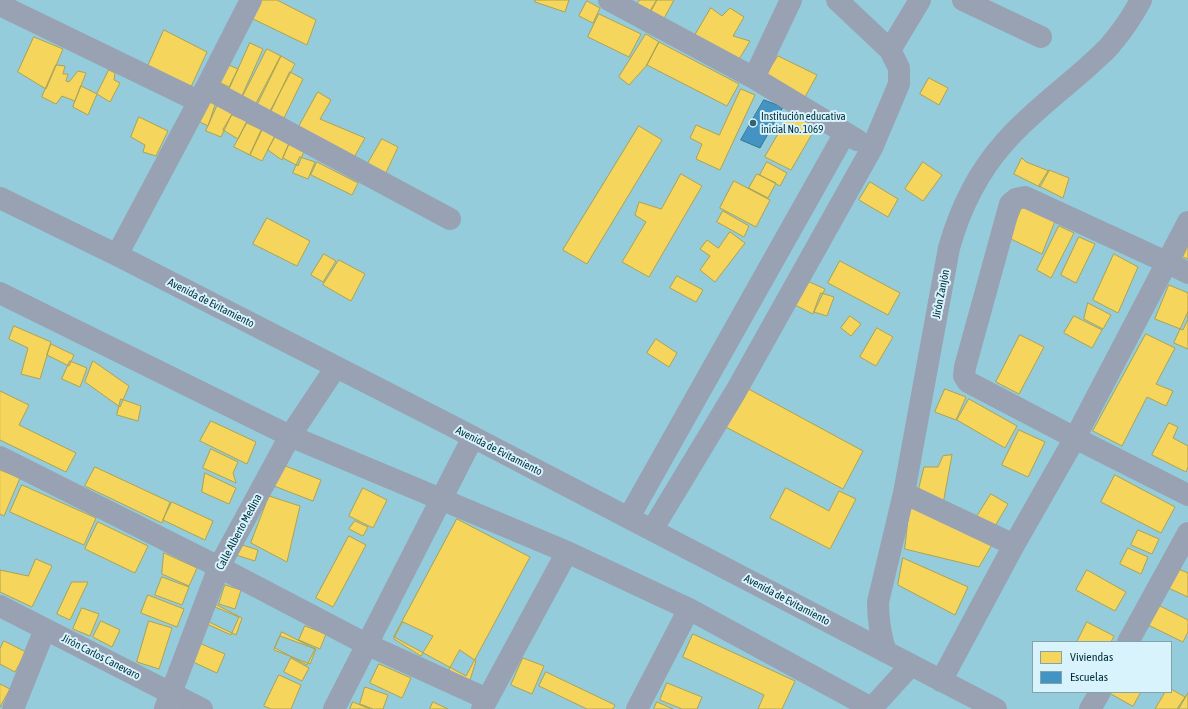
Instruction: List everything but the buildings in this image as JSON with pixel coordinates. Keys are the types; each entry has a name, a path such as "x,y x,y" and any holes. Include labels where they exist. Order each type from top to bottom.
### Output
{"street":[{"path":"117,255 251,0"},
{"path":"609,0 754,78 872,148"},
{"path":"754,78 791,0"},
{"path":"652,530 736,391 872,148 899,84 899,68 890,50 837,0"},
{"path":"890,50 920,0"},
{"path":"963,0 1041,37"},
{"name":"Jirón Zanjón","path":"886,652 881,640 878,618 878,602 904,493 949,248 955,228 981,173 1005,142 1023,124 1086,69 1112,43 1141,0"},
{"path":"0,5 202,94 450,219"},
{"path":"629,517 845,133"},
{"path":"1188,273 1025,197 1016,198 1010,204 965,367 964,376 968,382 1188,495"},
{"name":"Avenida de Evitamiento","path":"0,198 117,255 629,517 996,709"},
{"path":"941,681 1014,545 1075,438 1188,222"},
{"path":"0,293 290,436 567,552 689,609 872,709 911,665"},
{"name":"Calle Alberto Medina","path":"168,701 219,567 290,436 336,367"},
{"path":"334,709 473,437"},
{"path":"0,457 219,567 484,704 567,552"},
{"path":"904,493 1014,545"},
{"path":"1129,641 1188,533"},
{"name":"Jirón Carlos Canevaro","path":"0,606 45,629 168,701 202,709"},
{"path":"637,709 689,609"},
{"path":"12,709 45,629"},
{"path":"1090,709 1099,693"}],"place":[{"name":"Institución educativa inicial No. 1069","path":"753,123"}]}
